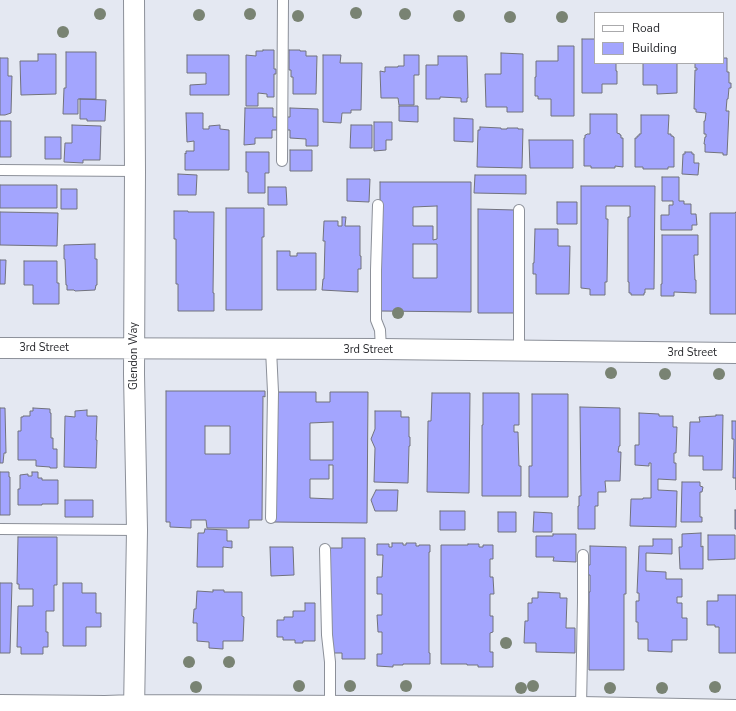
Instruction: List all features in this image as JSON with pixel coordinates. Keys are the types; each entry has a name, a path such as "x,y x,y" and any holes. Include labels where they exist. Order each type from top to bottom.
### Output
{"street":[{"name":"Glendon Way","path":"134,0 134,374 137,530 134,708"},
{"name":"3rd Street","path":"0,348 271,350 381,349 736,353"},
{"path":"0,705 105,706 134,708 581,707 736,710"}],"lane":[{"path":"282,0 282,161"},
{"path":"0,170 135,170"},
{"path":"378,205 376,320 380,330 381,349"},
{"path":"519,210 519,351"},
{"path":"271,350 273,392 271,518"},
{"path":"0,529 137,530"},
{"path":"317,708 330,662 327,635 325,549"},
{"path":"581,707 583,555"}],"building":[{"path":"582,39 594,39 594,64 616,64 617,84 602,84 602,93 582,93"},
{"path":"558,46 574,46 574,116 551,116 551,99 538,99 538,96 535,96 536,61 558,61"},
{"path":"274,50 274,69 276,69 276,74 274,74 274,97 267,97 267,94 258,93 258,106 246,106 246,55 256,56 256,51"},
{"path":"289,50 306,51 306,56 317,56 316,94 293,94 293,77 291,77 291,70 289,70"},
{"path":"66,52 96,52 96,99 78,99 78,114 63,114 64,88 66,88"},
{"path":"501,53 523,54 523,112 507,112 507,107 486,107 485,74 501,74"},
{"path":"38,54 56,54 56,94 21,95 20,61 38,61"},
{"path":"187,55 229,55 229,95 190,95 190,85 206,84 206,73 187,73"},
{"path":"323,55 341,55 340,63 362,63 361,110 351,110 351,113 342,113 341,123 323,122"},
{"path":"404,55 419,55 419,75 414,75 414,105 399,105 398,98 381,98 380,71 385,72 385,67 404,66"},
{"path":"438,56 467,56 467,102 461,102 461,98 440,97 440,99 426,99 426,65 438,65"},
{"path":"0,58 8,58 8,76 12,76 11,113 5,115 0,115"},
{"path":"724,58 727,58 727,72 729,72 729,83 731,83 731,88 729,88 726,111 729,111 727,155 723,155 723,153 705,152 704,144 706,134 704,134 704,121 706,113 696,112 696,109 694,109 695,70 697,70 697,68 695,68 695,64 724,64"},
{"path":"643,64 677,64 677,93 657,94 657,85 643,85"},
{"path":"80,99 106,100 105,121 87,121 87,119 80,119"},
{"path":"399,106 418,106 418,122 399,121"},
{"path":"245,108 273,108 273,117 277,117 277,130 272,130 272,138 255,138 255,144 244,145"},
{"path":"290,108 318,109 318,146 306,146 306,139 290,138 290,130 285,130 286,117 290,117"},
{"path":"186,113 203,113 203,129 209,129 209,126 220,125 220,129 229,130 229,170 185,170 185,153 186,154 186,151 194,151 194,141 187,142"},
{"path":"590,114 617,114 617,133 621,135 621,138 623,138 623,167 615,166 615,168 591,168 591,166 584,166 584,138 585,135 590,134"},
{"path":"641,115 669,115 668,134 671,134 671,136 674,137 674,167 668,167 668,169 643,169 643,167 635,167 635,138 641,134"},
{"path":"454,118 473,119 473,142 454,141"},
{"path":"0,121 11,121 11,157 0,157"},
{"path":"374,122 392,122 392,140 386,140 386,150 374,151"},
{"path":"72,125 101,126 100,160 83,160 83,163 64,162 65,143 72,143"},
{"path":"351,125 372,125 372,148 350,148"},
{"path":"480,127 523,129 522,168 477,167 478,130 480,130"},
{"path":"45,137 61,137 61,159 45,159"},
{"path":"529,140 573,140 573,168 530,168"},
{"path":"290,150 312,150 312,171 290,171"},
{"path":"246,152 269,152 269,173 265,173 265,193 248,193"},
{"path":"685,152 692,152 692,154 694,154 694,163 699,163 698,175 682,174 683,154 685,154"},
{"path":"178,174 197,175 196,195 178,195"},
{"path":"475,175 526,175 526,194 474,193"},
{"path":"662,177 679,177 679,201 684,201 684,204 691,204 691,214 696,214 697,225 692,225 692,230 661,230 661,215 669,215 669,205 673,205 673,201 662,201"},
{"path":"347,179 370,179 369,202 347,201"},
{"path":"380,182 471,182 471,312 380,311","holes":["437,206 437,239 433,240 433,226 413,226 413,207","413,244 437,244 437,278 413,278"]},
{"path":"0,185 57,185 57,208 0,208"},
{"path":"581,186 655,186 654,289 645,289 644,295 631,295 631,293 629,293 628,217 630,217 630,206 606,206 606,219 608,219 607,282 605,282 605,295 590,295 590,289 581,288"},
{"path":"268,187 286,187 287,205 268,205"},
{"path":"61,189 77,189 77,209 61,209"},
{"path":"557,202 577,202 577,224 557,224"},
{"path":"226,208 264,208 264,237 262,237 262,310 226,310"},
{"path":"478,209 515,210 514,313 478,313"},
{"path":"174,211 214,212 214,311 178,311"},
{"path":"0,212 58,213 57,246 0,245"},
{"path":"736,212 736,314 710,314 710,213"},
{"path":"342,217 346,217 345,226 360,226 361,269 358,269 358,292 322,290 324,279 324,221 338,221 338,226 342,226"},
{"path":"535,229 558,229 558,246 570,246 569,294 536,294 536,274 533,274"},
{"path":"662,235 698,235 698,255 694,255 696,293 674,292 674,296 661,296"},
{"path":"95,244 95,259 97,259 97,285 95,290 67,290 64,245"},
{"path":"277,251 290,251 290,256 297,256 297,253 316,253 316,290 277,290"},
{"path":"0,260 6,260 5,284 0,284"},
{"path":"24,261 57,261 59,304 33,304 33,285 24,285"},
{"path":"166,391 265,391 265,397 263,396 262,520 249,520 249,528 207,528 206,520 191,520 191,528 170,527 170,522 166,522","holes":["205,426 230,426 230,454 205,454"]},
{"path":"275,392 316,392 316,402 330,402 330,392 368,392 367,523 273,522","holes":["333,422 333,460 310,460 310,423","329,465 333,465 333,499 310,498 310,479 329,479"]},
{"path":"432,393 470,393 469,493 427,492 428,421 431,421"},
{"path":"483,393 519,393 519,425 514,425 514,432 518,432 519,466 521,466 521,496 482,496"},
{"path":"532,394 568,394 568,497 529,497 529,466 532,466"},
{"path":"580,407 620,408 620,446 618,452 621,452 620,481 605,481 606,492 598,492 598,506 595,506 595,529 578,529 578,506 579,496 581,496"},
{"path":"0,408 5,408 6,453 4,453 3,463 0,463"},
{"path":"33,408 50,409 51,438 53,438 53,449 57,449 57,468 36,466 36,460 18,460 18,431 21,431 21,417 30,416 30,411 33,411"},
{"path":"87,410 87,416 97,416 96,468 64,467 65,416 75,417 75,411"},
{"path":"375,411 401,411 401,417 409,417 410,446 408,483 374,482 375,448 371,439 375,429"},
{"path":"639,413 659,414 659,416 673,416 673,427 677,427 676,453 674,453 674,463 676,463 676,480 658,479 658,490 677,491 676,527 630,526 631,499 651,498 651,463 649,463 649,466 635,465 635,445 639,445"},
{"path":"723,415 722,470 703,470 703,456 689,456 690,422 700,422 699,417"},
{"path":"732,421 736,421 736,478 733,478 734,439 732,439"},
{"path":"0,472 9,472 10,515 0,515"},
{"path":"32,472 38,472 38,478 42,478 42,480 58,480 58,504 18,505 20,475 28,474 28,476 32,476"},
{"path":"682,482 700,482 700,486 703,487 702,492 700,492 700,517 702,517 702,522 681,522"},
{"path":"376,490 398,490 397,511 375,511 371,500"},
{"path":"65,500 93,500 93,517 65,517"},
{"path":"736,510 736,529 735,529"},
{"path":"440,511 465,511 465,530 440,530"},
{"path":"498,512 516,512 516,532 498,532"},
{"path":"534,512 552,513 552,532 533,532"},
{"path":"205,529 227,530 227,541 232,541 232,548 223,547 223,567 197,567 198,533 204,533"},
{"path":"701,533 701,547 703,546 703,569 680,569 679,547 682,547 682,534"},
{"path":"553,534 576,534 576,562 553,561 554,557 536,557 536,536 553,536"},
{"path":"708,535 735,535 735,559 708,560"},
{"path":"18,537 57,537 57,585 54,585 54,611 46,611 48,647 43,647 43,654 21,654 21,647 17,647 18,606 33,606 33,589 19,589 19,584 17,584"},
{"path":"342,538 365,538 365,659 342,659 342,653 330,653 330,548 342,548"},
{"path":"653,539 672,539 672,554 646,553 646,571 666,572 666,579 682,579 682,597 677,597 677,603 682,603 682,618 687,618 687,640 672,640 672,652 648,651 648,639 638,639 636,601 639,601 639,593 637,593 639,546 653,546"},
{"path":"392,543 403,543 403,545 406,545 406,543 416,543 416,546 430,545 430,664 403,664 393,665 393,667 377,666 377,654 382,654 382,632 378,632 377,615 382,615 382,594 377,594 377,577 382,577 383,555 377,555 377,544 389,544 389,547 392,547"},
{"path":"479,544 479,547 483,547 483,545 493,545 493,559 490,559 490,577 493,577 494,594 490,594 490,616 493,616 493,632 490,633 490,652 493,652 493,667 478,667 478,665 467,664 441,664 441,545"},
{"path":"590,546 626,547 626,594 624,594 624,670 589,670 590,575 588,575 588,565 590,565"},
{"path":"270,547 293,547 294,575 271,576"},
{"path":"0,583 12,583 10,653 0,653"},
{"path":"63,583 82,583 82,593 96,593 96,613 101,613 101,627 86,627 86,646 63,646"},
{"path":"213,590 224,590 224,592 242,592 242,616 244,617 243,641 223,641 223,649 209,648 209,642 197,641 197,623 193,623 194,609 196,609 197,591 213,592"},
{"path":"538,592 560,593 560,598 567,598 566,628 575,628 575,653 536,652 536,643 524,643 525,621 528,621 528,603 532,603 532,598 538,598"},
{"path":"718,595 736,595 736,653 719,653 719,627 715,627 715,625 707,625 707,601 718,601"},
{"path":"305,603 315,603 315,641 295,643 295,640 283,640 283,637 277,637 277,620 284,620 284,617 293,617 293,611 305,611"}]}
